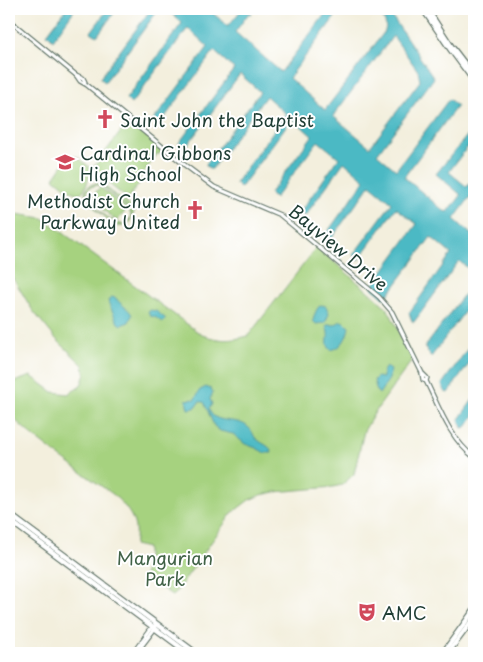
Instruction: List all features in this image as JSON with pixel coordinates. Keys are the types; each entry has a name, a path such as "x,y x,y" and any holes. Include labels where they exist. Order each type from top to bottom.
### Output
{"main road":[{"path":"425,9 474,76"},
{"path":"425,9 451,50 474,81"},
{"path":"9,514 124,600 182,649 196,653"},
{"path":"9,521 16,520"},
{"path":"9,521 189,652"},
{"path":"57,556 66,557"},
{"path":"84,576 93,576"},
{"path":"101,589 104,589 120,601 124,600"},
{"path":"447,651 474,610"},
{"path":"447,651 474,618"}],"street":[{"name":"Bayview Drive","path":"9,20 214,187 280,214 379,297 392,312 455,438 474,457"},
{"path":"134,653 155,627"}],"green space":[{"path":"129,121 163,150 161,155 158,153 139,179 141,181 128,199 96,174 93,168"},
{"path":"76,156 91,168 85,187 82,192 78,193 68,189 54,178 63,165"},
{"path":"96,183 103,185 135,210 129,223 117,226 109,221 87,198 85,194 89,186","holes":["98,185 102,186 129,209 131,216 127,222 122,224 110,219 90,199 87,193 90,188"]},
{"path":"100,187 127,209 117,221 90,199"},
{"name":"Mangurian Park","path":"9,213 43,218 202,335 220,339 248,336 317,247 384,305 390,313 413,359 375,412 364,431 354,474 342,485 275,492 249,500 232,513 173,596 146,578 144,576 147,563 147,548 134,545 134,523 125,506 114,495 40,442 14,419 9,411 9,388 14,382 31,376 53,392 68,394 78,388 85,374 83,365 56,339 33,311 9,274"}],"water":[{"path":"66,9 75,9 53,40 47,34"},
{"path":"108,9 117,9 97,36 91,32"},
{"path":"151,9 159,9 105,82 100,78"},
{"path":"166,9 208,9 228,26 242,9 252,9 251,15 249,13 235,32 281,72 329,9 341,9 289,78 325,110 385,31 385,22 376,9 387,9 434,78 377,154 396,170 449,99 457,106 404,177 444,211 448,212 460,197 460,194 436,174 474,127 474,138 449,172 467,187 474,177 474,192 454,219 472,235 474,232 474,273 459,261 414,322 412,321 409,313 451,254 431,237 385,299 371,287 417,224 396,208 358,260 353,255 392,203 370,185 331,239 329,239 326,234 365,180 344,162 305,216 300,214 339,158 318,141 275,198 271,196 270,193 312,136 292,118 242,186 239,187 236,182 286,114 266,96 212,169 209,169 206,164 260,92 240,74 186,147 180,145 179,143 234,69 214,51 159,125 154,123 153,121 208,47 188,28 131,104 126,99 182,23","holes":["393,36 418,71 420,81 370,147 333,116"]},
{"path":"474,281 474,299 431,357 425,347"},
{"path":"111,297 116,298 130,312 132,315 129,322 121,325 118,323 108,301"},
{"path":"321,305 326,306 329,314 325,323 316,324 313,321 314,317"},
{"path":"151,310 156,311 166,319 162,322 150,316 148,312"},
{"path":"341,321 349,327 347,335 341,345 331,350 328,344 326,326 329,324 334,325"},
{"path":"474,340 474,357 448,393 445,392 442,384"},
{"path":"386,367 390,370 389,379 379,394 374,380 377,377 383,378 383,371"},
{"path":"206,387 213,392 210,399 212,404 209,409 212,414 221,419 244,424 250,429 256,439 269,447 272,453 265,453 245,444 233,434 220,431 214,426 204,402 199,402 195,408 188,409 186,400 195,399 200,390"},
{"path":"474,398 474,416 466,427 462,428 459,419"}],"place":[{"name":"Saint John the Baptist","path":"105,119"},
{"name":"Cardinal Gibbons High School","path":"65,162"},
{"name":"Methodist Church Parkway United","path":"195,210"},
{"name":"AMC","path":"367,612"}]}
